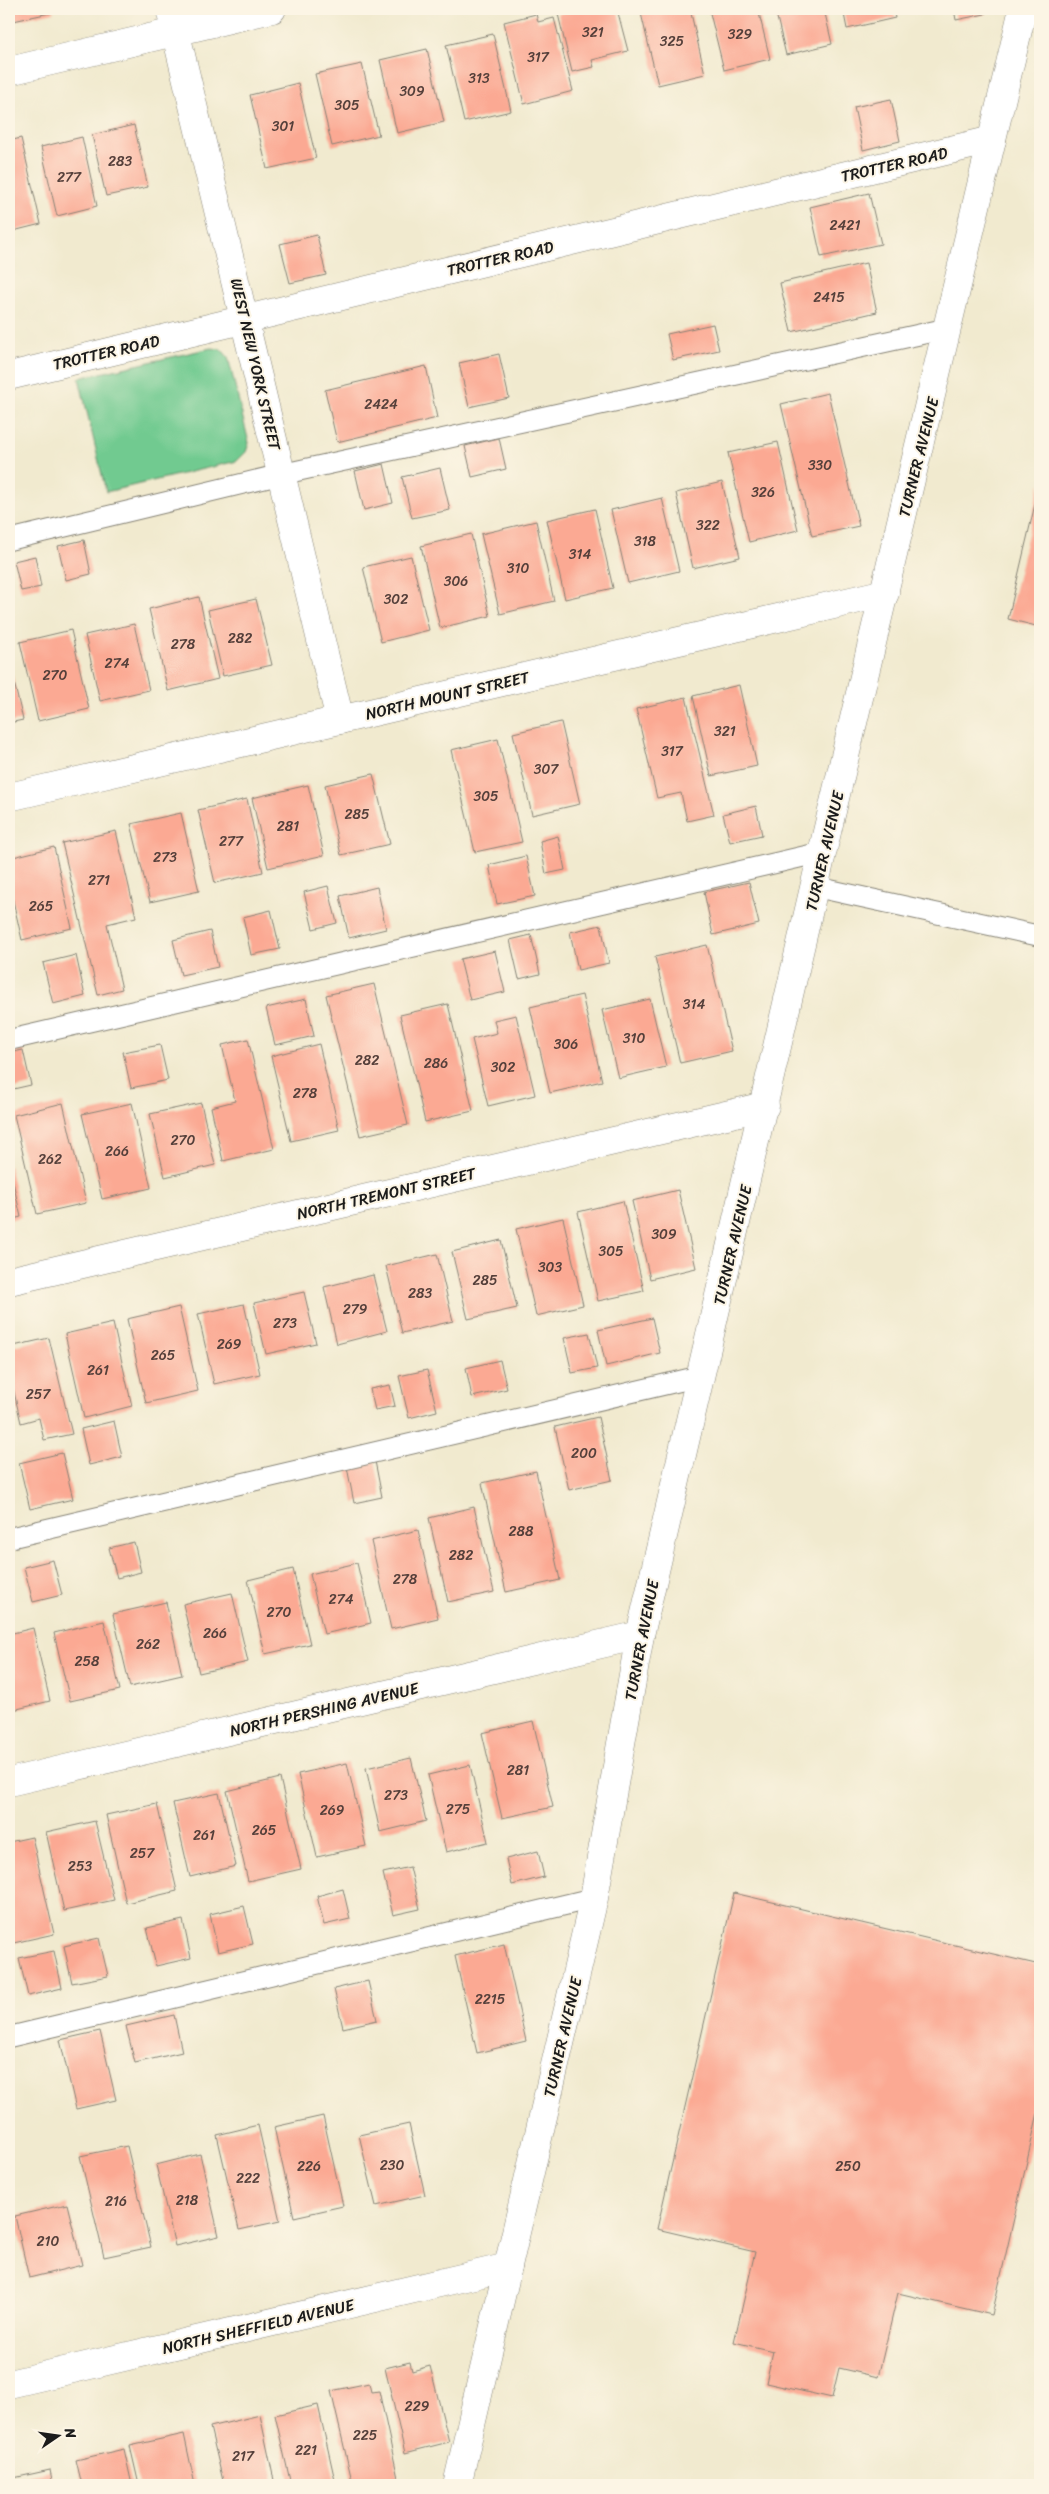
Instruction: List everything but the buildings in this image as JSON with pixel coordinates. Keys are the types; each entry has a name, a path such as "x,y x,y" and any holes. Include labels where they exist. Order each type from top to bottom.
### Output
{"street":[{"path":"9,71 173,20 272,9"},
{"name":"TURNER AVENUE","path":"457,2485 594,1898 640,1635 1023,9"},
{"name":"WEST NEW YORK STREET","path":"173,20 283,474 340,720"},
{"name":"TROTTER ROAD","path":"9,376 992,140"},
{"name":"NORTH MOUNT STREET","path":"9,797 884,593"},
{"name":"NORTH TREMONT STREET","path":"9,1281 764,1106"},
{"name":"NORTH PERSHING AVENUE","path":"9,1782 640,1635"},
{"name":"NORTH SHEFFIELD AVENUE","path":"9,2384 508,2267"}],"lane":[{"path":"9,540 283,474 949,328"},
{"path":"9,1040 823,852"},
{"path":"816,887 1040,936"},
{"path":"9,1538 701,1376"},
{"path":"9,2037 594,1898"}],"green space":[{"path":"211,348 221,349 228,357 249,443 246,452 237,461 106,492 79,378"}]}
